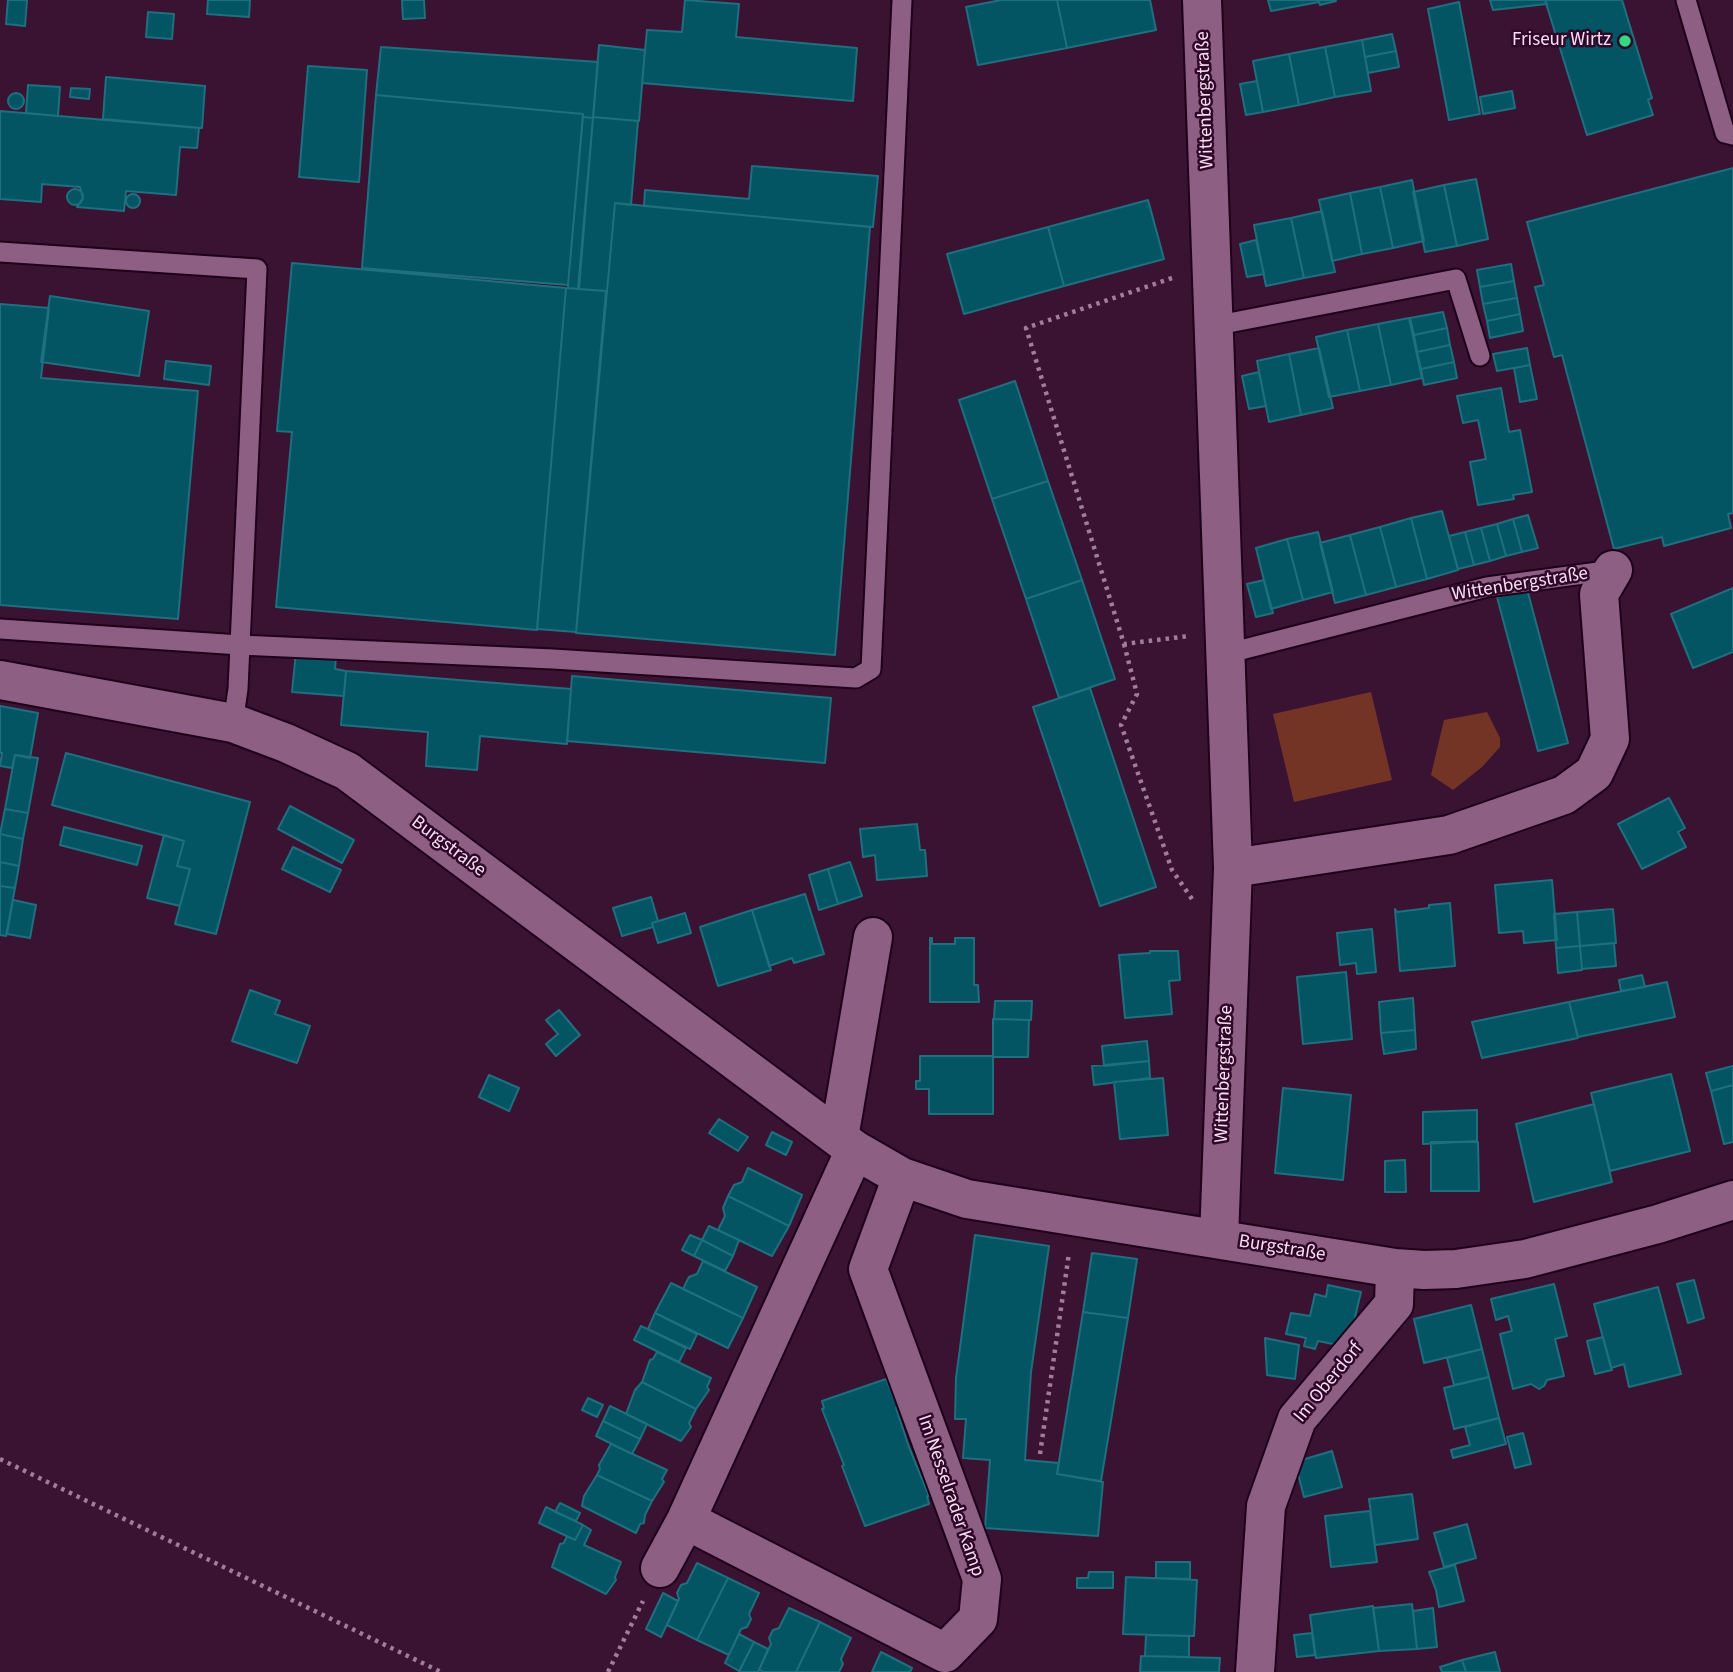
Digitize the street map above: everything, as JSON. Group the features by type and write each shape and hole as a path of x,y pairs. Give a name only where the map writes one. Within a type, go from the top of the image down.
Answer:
{"street":[{"name":"Wittenbergstraße","path":"1202,0 1233,868 1219,1238"},
{"name":"Wittenbergstraße","path":"1233,868 1449,835 1564,795 1594,773 1610,739 1599,594 1613,570"},
{"name":"Burgstraße","path":"0,680 233,723 286,743 346,771 847,1144 902,1177 967,1199 1395,1268 1456,1269 1525,1259 1658,1224 1733,1200"},
{"path":"660,1568 686,1520 847,1144 873,937"},
{"name":"Im Nesselrader Kamp","path":"686,1520 945,1653 978,1619 982,1579 867,1269 902,1177"},
{"name":"Im Oberdorf","path":"1255,1672 1266,1506 1297,1419 1394,1304 1395,1268"}],"lane":[{"path":"0,629 240,645 554,659 856,678 871,669 902,0"},
{"path":"1686,0 1725,133 1733,135"},
{"path":"0,252 257,268 238,689 233,723"},
{"path":"1213,326 1456,279 1480,356"},
{"name":"Wittenbergstraße","path":"1225,643 1487,587 1613,570"}],"path":[{"path":"1193,900 1172,870 1121,725 1137,694 1026,328 1211,265"},
{"path":"1124,644 1225,643"},
{"path":"1040,1454 1074,1217"},
{"path":"0,1459 441,1672"},
{"path":"608,1672 660,1568"}],"shaded area":[{"path":"1371,692 1392,780 1294,802 1273,714"},
{"path":"1487,712 1500,738 1500,747 1482,767 1453,790 1431,775 1444,720"}],"building":[{"path":"8,0 27,0 25,26 6,24"},
{"path":"208,0 250,0 249,17 207,14"},
{"path":"402,0 424,0 425,18 403,19"},
{"path":"685,0 739,4 736,37 857,48 853,101 642,83 647,30 682,32"},
{"path":"1001,0 1057,0 1067,48 978,65 966,7"},
{"path":"1057,0 1150,0 1156,30 1067,48"},
{"path":"1268,0 1335,0 1336,1 1271,11"},
{"path":"1490,0 1545,0 1547,4 1493,10"},
{"path":"1545,0 1622,0 1652,98 1648,100 1653,115 1587,135"},
{"path":"1459,2 1480,114 1449,120 1428,9"},
{"path":"148,12 174,14 172,39 146,37"},
{"path":"1392,34 1396,51 1365,57 1362,40"},
{"path":"1362,40 1371,91 1335,97 1325,47"},
{"path":"599,45 645,50 639,121 593,117"},
{"path":"381,47 598,62 593,118 583,117 583,114 376,95"},
{"path":"1325,47 1335,97 1299,105 1289,54"},
{"path":"1396,51 1399,67 1368,73 1365,57"},
{"path":"1289,54 1299,105 1263,112 1253,61"},
{"path":"308,66 367,70 359,182 299,177"},
{"path":"106,77 205,86 202,128 103,119"},
{"path":"1257,81 1263,112 1246,115 1240,84"},
{"path":"28,85 60,87 58,116 26,113"},
{"path":"71,88 90,89 89,99 70,97"},
{"path":"1512,91 1515,108 1483,114 1480,97"},
{"path":"13,93 19,93 24,101 22,107 13,109 8,104 8,98"},
{"path":"376,95 583,114 568,285 362,268"},
{"path":"0,111 199,128 197,148 180,147 176,195 126,191 124,211 77,207 83,198 80,187 42,184 41,202 0,199"},
{"path":"583,117 593,118 579,289 568,288 568,285"},
{"path":"593,117 638,121 631,205 615,203 607,291 578,289"},
{"path":"752,166 878,176 873,227 644,206 645,190 749,199"},
{"path":"1733,168 1733,513 1728,514 1731,528 1664,546 1662,537 1614,549 1562,355 1554,357 1535,287 1544,285 1527,222"},
{"path":"1476,179 1488,239 1457,246 1444,185"},
{"path":"1412,180 1424,241 1393,248 1380,187"},
{"path":"1444,185 1457,246 1425,252 1413,192"},
{"path":"1380,187 1393,248 1362,254 1350,193"},
{"path":"72,189 78,189 83,197 81,203 72,205 67,200 67,194"},
{"path":"1350,193 1362,254 1332,261 1319,200"},
{"path":"130,194 136,194 140,201 136,208 130,208 126,204 126,198"},
{"path":"1148,200 1164,259 1064,286 1048,227"},
{"path":"615,203 870,227 835,655 576,633"},
{"path":"1322,211 1335,272 1304,278 1291,218"},
{"path":"1291,218 1304,278 1266,286 1254,225"},
{"path":"1048,227 1064,286 964,314 947,254"},
{"path":"1256,240 1264,274 1247,277 1240,244"},
{"path":"292,263 566,288 537,630 276,607 292,432 277,431"},
{"path":"1511,264 1514,281 1480,287 1477,270"},
{"path":"1514,281 1517,298 1483,304 1480,287"},
{"path":"566,288 606,291 576,632 537,629"},
{"path":"50,296 149,311 139,376 41,362"},
{"path":"1517,298 1520,314 1487,321 1483,304"},
{"path":"0,304 49,308 41,378 198,391 178,619 0,605"},
{"path":"1443,312 1447,328 1414,335 1410,318"},
{"path":"1520,314 1523,331 1490,338 1487,321"},
{"path":"1409,318 1422,378 1391,385 1378,324"},
{"path":"1378,324 1391,385 1360,391 1347,330"},
{"path":"1447,328 1450,345 1417,352 1414,335"},
{"path":"1347,330 1360,391 1329,397 1316,337"},
{"path":"1450,345 1454,362 1421,369 1417,352"},
{"path":"1319,348 1333,408 1301,415 1289,354"},
{"path":"1527,348 1530,365 1497,371 1493,354"},
{"path":"1289,354 1301,415 1269,422 1257,361"},
{"path":"166,361 211,366 209,385 164,379"},
{"path":"1454,362 1457,378 1424,385 1421,369"},
{"path":"1530,365 1537,399 1520,402 1514,368"},
{"path":"1259,372 1266,406 1249,409 1242,376"},
{"path":"1015,381 1048,481 992,499 959,400"},
{"path":"1501,388 1509,432 1520,430 1532,492 1513,495 1514,499 1478,505 1470,462 1486,459 1478,420 1463,423 1457,396"},
{"path":"1048,481 1082,580 1026,599 992,499"},
{"path":"1442,511 1458,570 1427,579 1411,518"},
{"path":"1528,515 1538,548 1522,552 1513,519"},
{"path":"1411,518 1427,579 1396,587 1380,527"},
{"path":"1513,519 1522,552 1506,556 1497,524"},
{"path":"1497,524 1506,556 1490,561 1481,528"},
{"path":"1380,527 1396,587 1366,595 1350,535"},
{"path":"1481,528 1490,561 1474,565 1465,532"},
{"path":"1318,532 1333,592 1303,600 1287,539"},
{"path":"1465,532 1474,565 1458,569 1449,536"},
{"path":"1350,535 1366,595 1335,603 1320,543"},
{"path":"1287,539 1303,600 1271,609 1256,548"},
{"path":"1082,580 1115,679 1059,698 1026,599"},
{"path":"1264,580 1273,613 1256,617 1247,584"},
{"path":"1733,588 1733,652 1693,668 1671,614"},
{"path":"1527,589 1568,743 1538,751 1497,597"},
{"path":"296,652 336,656 335,669 346,671 344,696 292,692"},
{"path":"346,671 571,689 567,744 480,736 477,770 426,766 428,732 341,725"},
{"path":"572,676 831,698 825,763 567,741"},
{"path":"1090,688 1156,887 1100,906 1033,707"},
{"path":"0,706 38,713 30,758 15,755 12,768 0,766"},
{"path":"66,753 250,802 216,934 175,924 190,869 177,866 184,841 52,805"},
{"path":"15,755 38,758 28,813 5,809"},
{"path":"1669,798 1685,828 1678,832 1686,847 1642,869 1618,824"},
{"path":"290,806 354,840 342,863 278,829"},
{"path":"5,809 28,813 23,839 0,834"},
{"path":"917,824 920,850 925,850 927,876 877,880 875,855 863,857 860,829"},
{"path":"64,827 142,846 137,865 60,845"},
{"path":"0,834 23,839 19,866 0,862"},
{"path":"164,835 184,841 177,866 190,869 180,906 147,898"},
{"path":"293,847 341,870 330,892 282,869"},
{"path":"0,862 19,866 15,888 0,886"},
{"path":"850,862 862,896 838,904 828,869"},
{"path":"828,869 838,904 819,910 809,875"},
{"path":"1552,880 1557,940 1524,943 1523,931 1499,933 1495,885"},
{"path":"0,886 15,888 6,936 0,935"},
{"path":"805,894 824,954 794,963 792,958 769,966 752,910"},
{"path":"651,897 658,921 652,923 653,927 622,936 613,908"},
{"path":"13,900 36,905 30,938 7,934"},
{"path":"1450,903 1455,966 1400,971 1395,909 1397,912"},
{"path":"1613,909 1616,943 1580,946 1577,912"},
{"path":"752,910 771,970 718,986 700,927"},
{"path":"1577,912 1580,946 1556,948 1554,914"},
{"path":"685,913 691,933 658,943 652,923"},
{"path":"1372,929 1376,972 1357,974 1356,963 1340,965 1337,933"},
{"path":"930,938 932,944 955,944 955,938 974,938 974,985 978,985 979,1002 930,1002"},
{"path":"1614,943 1616,966 1582,969 1580,946"},
{"path":"1580,946 1582,970 1558,973 1556,948"},
{"path":"1178,951 1180,980 1169,981 1172,1014 1125,1018 1119,955"},
{"path":"1346,972 1352,1039 1303,1044 1297,977"},
{"path":"1642,975 1645,987 1621,991 1619,980"},
{"path":"1667,982 1675,1017 1578,1037 1569,1002"},
{"path":"250,990 280,1001 275,1014 310,1026 297,1063 232,1041"},
{"path":"1413,998 1415,1030 1381,1033 1379,1002"},
{"path":"995,1001 1032,1001 1031,1020 994,1019"},
{"path":"1569,1002 1578,1038 1482,1058 1472,1022"},
{"path":"559,1010 580,1035 556,1056 546,1044 558,1034 546,1020"},
{"path":"993,1019 1029,1020 1028,1057 993,1057"},
{"path":"1415,1030 1416,1049 1384,1054 1381,1033"},
{"path":"1147,1041 1149,1061 1104,1066 1102,1046"},
{"path":"920,1056 993,1056 993,1114 929,1114 929,1089 916,1089 916,1081 920,1081"},
{"path":"1149,1061 1150,1078 1094,1085 1092,1066"},
{"path":"1733,1066 1733,1085 1711,1091 1706,1073"},
{"path":"1671,1074 1690,1151 1610,1171 1591,1093"},
{"path":"489,1075 519,1088 509,1111 479,1097"},
{"path":"1163,1078 1168,1135 1120,1139 1114,1082"},
{"path":"1733,1085 1733,1142 1724,1144 1711,1091"},
{"path":"1283,1088 1351,1095 1343,1180 1275,1173"},
{"path":"1594,1104 1612,1182 1534,1202 1516,1124"},
{"path":"1477,1110 1477,1141 1423,1144 1423,1112"},
{"path":"719,1119 748,1137 738,1151 709,1133"},
{"path":"772,1132 792,1142 786,1155 766,1145"},
{"path":"1431,1142 1478,1142 1479,1191 1431,1191"},
{"path":"1405,1160 1406,1192 1385,1192 1385,1161"},
{"path":"748,1168 802,1195 789,1226 728,1196 734,1185 742,1182"},
{"path":"728,1196 789,1226 772,1256 718,1230 725,1216 723,1208"},
{"path":"709,1226 739,1240 733,1256 702,1240"},
{"path":"690,1235 702,1240 694,1256 682,1250"},
{"path":"975,1235 1049,1246 1031,1372 1025,1460 1059,1463 1057,1474 1103,1482 1098,1536 985,1528 990,1460 963,1458 966,1419 955,1419 956,1378"},
{"path":"702,1240 733,1256 725,1271 694,1256"},
{"path":"1092,1253 1137,1259 1128,1318 1083,1312"},
{"path":"703,1261 757,1287 743,1318 683,1289 689,1277 697,1274"},
{"path":"1694,1280 1704,1318 1688,1323 1677,1284"},
{"path":"671,1283 743,1318 728,1348 655,1313"},
{"path":"1554,1284 1567,1336 1555,1339 1564,1376 1547,1380 1539,1389 1531,1384 1513,1389 1500,1334 1512,1331 1508,1316 1496,1320 1491,1299"},
{"path":"1328,1285 1361,1292 1348,1347 1318,1341 1315,1349 1304,1346 1306,1338 1286,1334 1291,1313 1310,1316 1315,1294 1326,1297"},
{"path":"1658,1287 1681,1374 1629,1387 1624,1364 1611,1368 1594,1304"},
{"path":"1471,1305 1482,1349 1424,1363 1414,1319"},
{"path":"1083,1312 1128,1318 1101,1481 1057,1474"},
{"path":"655,1313 697,1334 690,1349 648,1329"},
{"path":"641,1326 686,1348 679,1362 634,1340"},
{"path":"1603,1337 1612,1370 1595,1374 1587,1341"},
{"path":"1265,1338 1299,1345 1295,1379 1267,1375"},
{"path":"1482,1349 1489,1377 1454,1385 1447,1358"},
{"path":"657,1352 711,1378 707,1387 709,1390 696,1409 642,1382 650,1360"},
{"path":"1489,1377 1499,1418 1454,1429 1444,1388"},
{"path":"886,1379 929,1496 929,1504 865,1526 822,1409 822,1401"},
{"path":"642,1382 696,1409 689,1423 691,1427 681,1441 626,1414 635,1390"},
{"path":"588,1398 603,1405 597,1417 582,1410"},
{"path":"610,1406 647,1424 640,1439 603,1421"},
{"path":"1499,1418 1506,1444 1453,1458 1451,1450 1470,1445 1465,1427"},
{"path":"603,1421 640,1439 632,1454 596,1436"},
{"path":"1523,1433 1531,1464 1515,1468 1507,1437"},
{"path":"611,1444 667,1470 662,1479 664,1482 652,1501 597,1475 599,1465"},
{"path":"1332,1451 1342,1487 1304,1497 1295,1462"},
{"path":"597,1475 652,1501 644,1523 640,1524 636,1533 582,1506 584,1496"},
{"path":"1412,1494 1418,1539 1375,1545 1369,1499"},
{"path":"560,1503 580,1513 576,1521 555,1512"},
{"path":"546,1507 583,1525 575,1540 539,1523"},
{"path":"1370,1511 1377,1562 1331,1567 1325,1516"},
{"path":"1467,1524 1476,1558 1444,1567 1434,1533"},
{"path":"583,1525 591,1530 584,1545 621,1562 616,1580 606,1594 552,1567 560,1544 564,1543 567,1536 575,1540"},
{"path":"1156,1562 1190,1562 1190,1579 1156,1578"},
{"path":"697,1563 728,1578 697,1640 667,1625 679,1599 677,1593 681,1585 687,1583"},
{"path":"1455,1565 1464,1601 1439,1607 1429,1572"},
{"path":"1089,1572 1113,1572 1113,1588 1077,1588 1077,1578 1088,1578"},
{"path":"1126,1577 1197,1580 1194,1636 1123,1634"},
{"path":"728,1578 759,1593 749,1614 751,1619 747,1627 741,1629 729,1655 697,1640"},
{"path":"663,1593 678,1601 661,1637 646,1629"},
{"path":"1412,1604 1417,1649 1379,1651 1373,1608"},
{"path":"1373,1606 1379,1651 1316,1658 1310,1615"},
{"path":"789,1608 820,1622 796,1672 759,1670 771,1644 769,1638 773,1630 779,1628"},
{"path":"1433,1608 1437,1647 1417,1649 1413,1611"},
{"path":"820,1622 851,1638 841,1659 843,1664 839,1672 796,1672"},
{"path":"1312,1633 1315,1655 1297,1657 1294,1635"},
{"path":"739,1634 754,1642 739,1671 725,1663"},
{"path":"1146,1635 1189,1636 1189,1657 1145,1656"},
{"path":"754,1642 768,1649 758,1672 739,1672"},
{"path":"881,1652 912,1668 910,1672 872,1672"},
{"path":"1495,1652 1500,1672 1466,1672 1462,1660"},
{"path":"1141,1656 1220,1658 1219,1672 1140,1672"},
{"path":"1462,1660 1466,1672 1442,1672 1440,1667"}],"place":[{"name":"Friseur Wirtz","path":"1625,41"}]}
